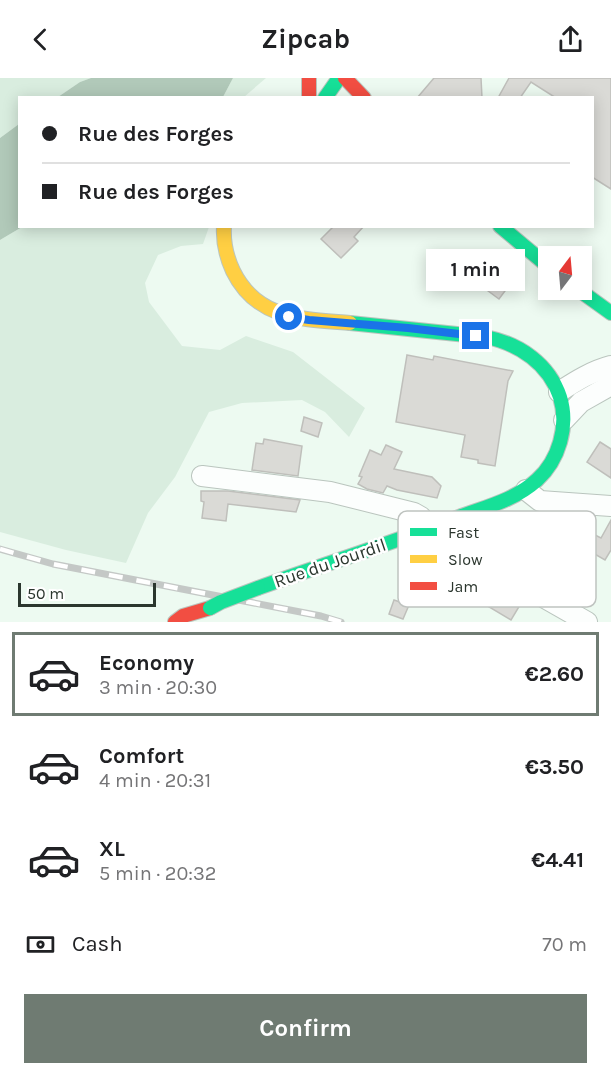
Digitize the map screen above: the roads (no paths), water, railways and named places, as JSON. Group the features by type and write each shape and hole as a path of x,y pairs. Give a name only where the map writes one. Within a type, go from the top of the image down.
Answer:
{"street":[{"path":"309,78 309,96"},
{"path":"326,96 339,78"},
{"path":"345,78 362,96"},
{"path":"224,228 225,250 237,278 258,302 289,317 408,328 500,341 519,348 538,362 559,392 576,381 611,366"},
{"path":"502,228 538,258"},
{"path":"592,299 611,313"},
{"path":"564,420 581,402 611,385"},
{"name":"Rue du Jourdil","path":"477,511 526,490 544,474 561,438 564,420 559,392"},
{"path":"202,476 330,492 406,511"},
{"path":"526,490 540,501 611,506"},
{"name":"Rue du Jourdil","path":"204,617 221,602 398,539"},
{"path":"561,607 587,622"},
{"path":"175,622 183,616 204,617"}],"railway":[{"path":"0,549 53,564 321,616 341,622"}]}
